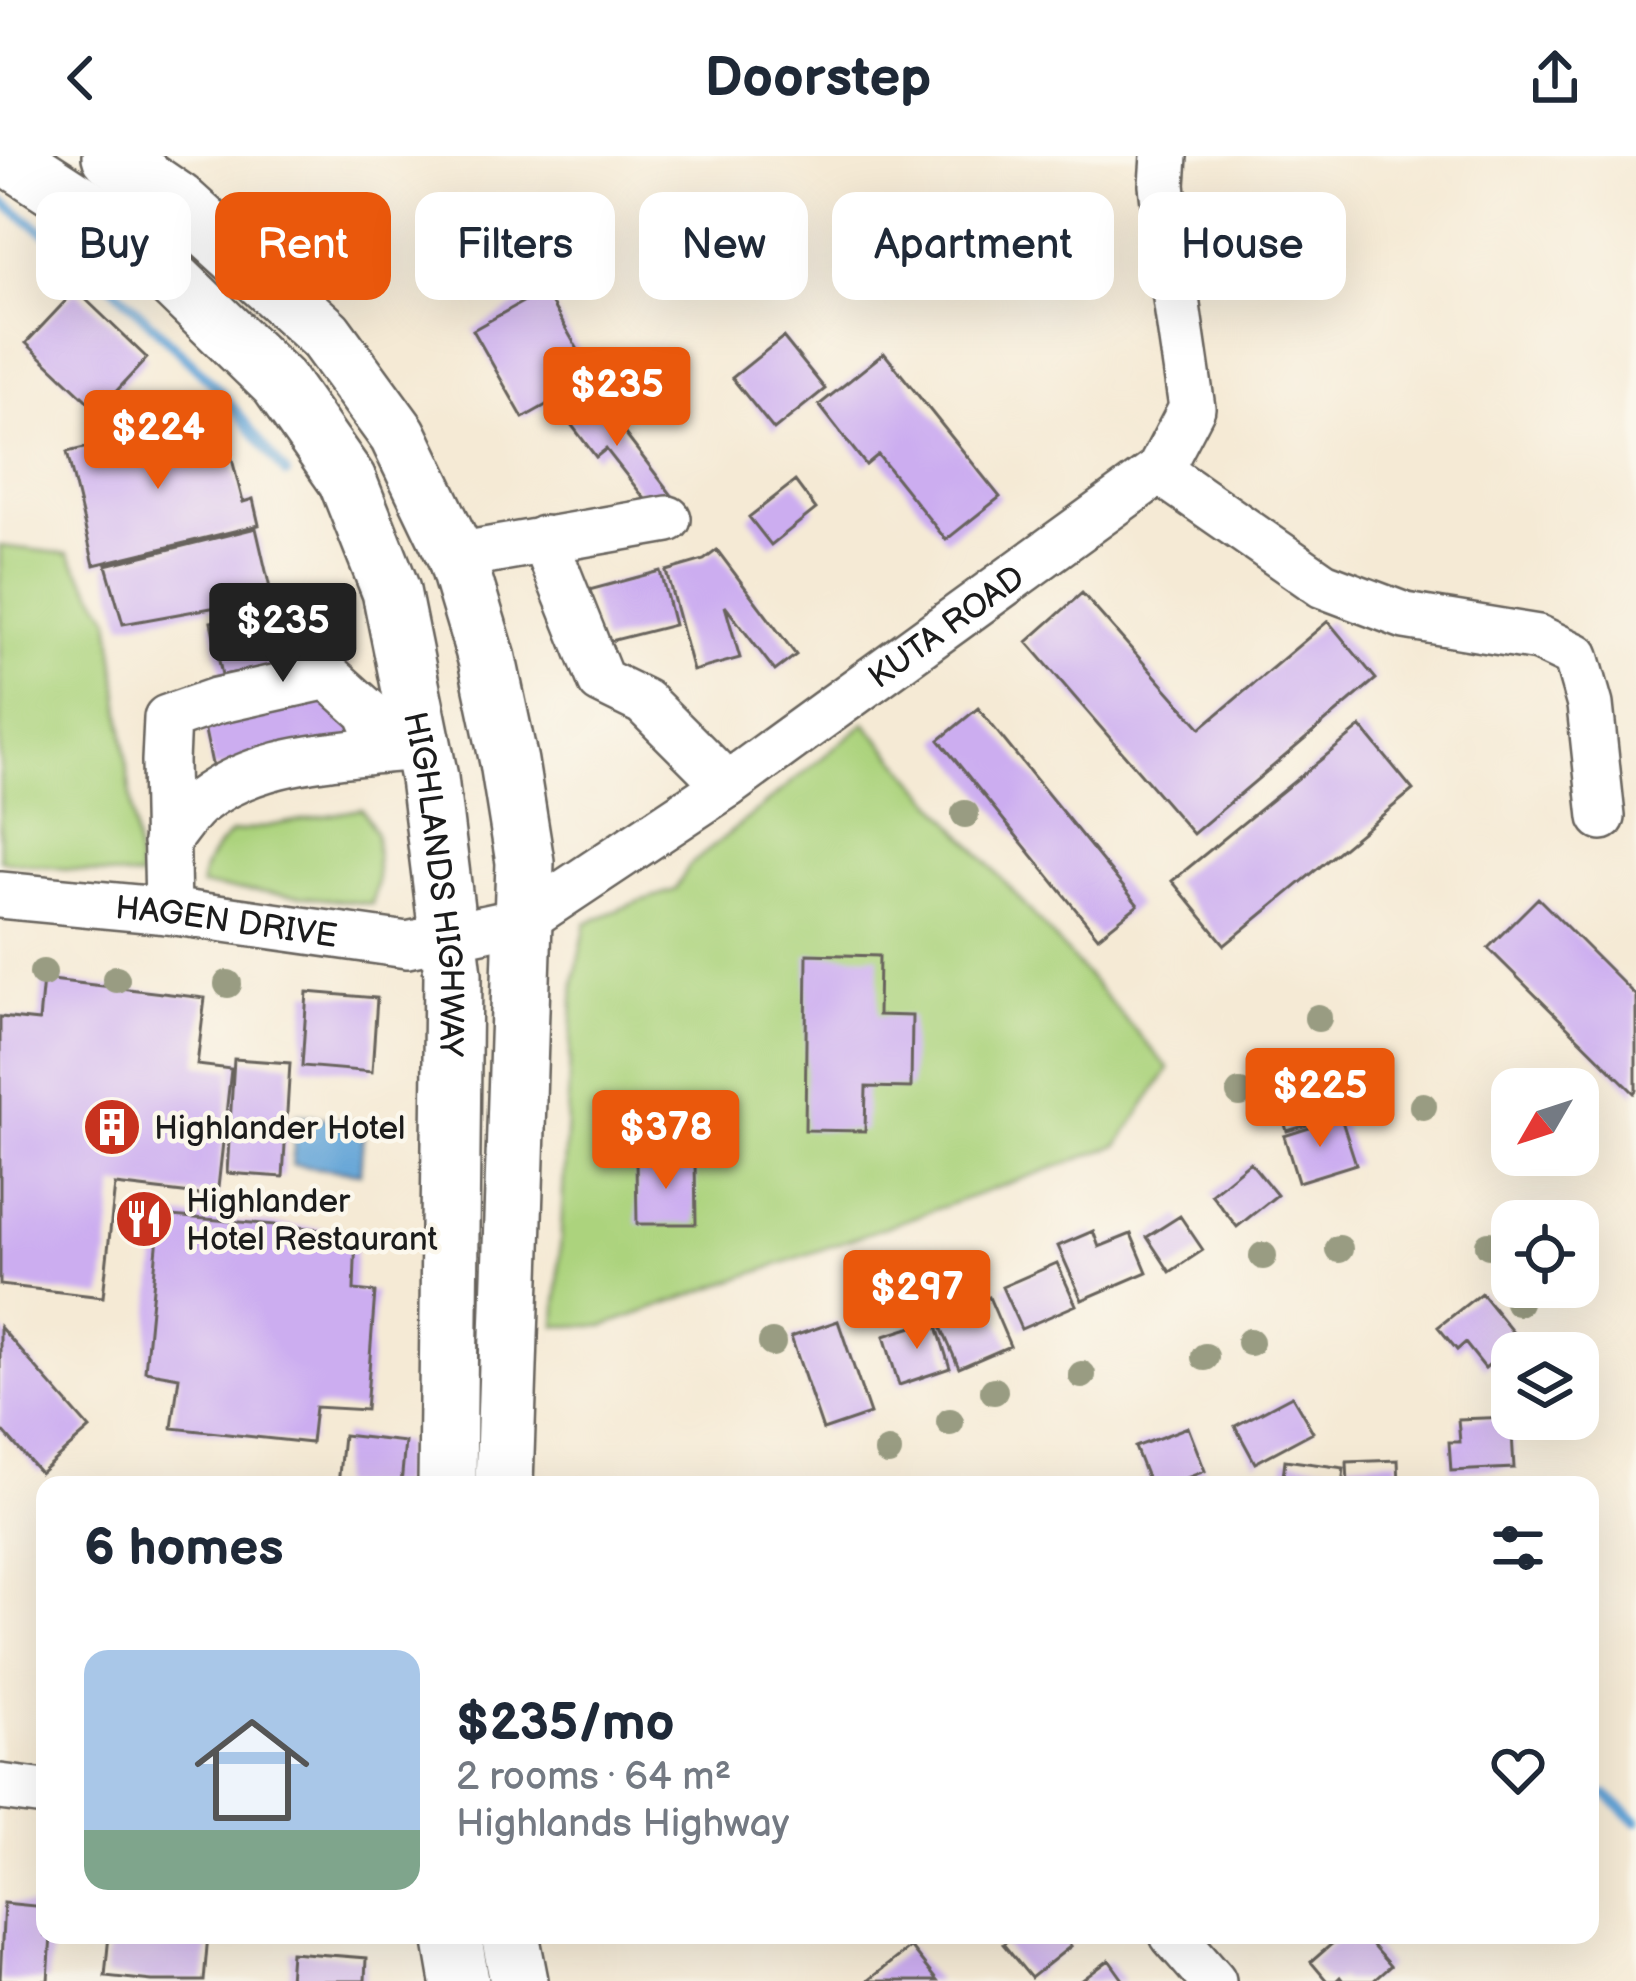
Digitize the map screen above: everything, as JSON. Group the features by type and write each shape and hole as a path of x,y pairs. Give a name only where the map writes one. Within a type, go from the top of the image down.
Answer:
{"main road":[{"name":"HIGHLANDS HIGHWAY","path":"8,156 121,230 279,383 347,480 391,591 403,748 429,778 453,974 447,1476"},
{"path":"111,156 177,201 325,335 398,434 455,556 487,659 525,862 505,1476"},
{"path":"454,1944 460,1981"},
{"path":"512,1944 519,1981"}],"street":[{"name":"KUTA ROAD","path":"449,936 524,920 727,785 1160,471 1192,408 1162,184 1164,156"},
{"path":"1160,471 1323,585 1405,616 1538,638 1576,656 1590,705 1603,817"},
{"path":"455,556 668,519"},
{"path":"544,539 601,681 644,702 727,785"},
{"path":"168,911 167,718 217,701 328,676 403,748"},
{"path":"166,842 195,806 255,770 403,748"},
{"name":"HAGEN DRIVE","path":"0,895 168,911 407,945 449,936"},
{"path":"0,1787 36,1792"},
{"path":"1181,1944 1213,1981"}],"green space":[{"path":"0,546 68,554 110,617 140,879 0,860"},
{"path":"865,723 1169,1069 1118,1145 604,1326 556,1326 574,983 586,923 675,890 689,866"},
{"path":"362,809 376,834 377,881 372,904 201,886 210,857 231,833"}],"water":[{"path":"297,1115 364,1123 360,1173 292,1165"}],"building":[{"path":"67,300 86,300 147,358 98,411 26,343"},
{"path":"526,300 550,300 594,378 523,418 473,330"},
{"path":"783,337 825,389 774,430 732,378"},
{"path":"884,353 1000,497 946,540 878,455 866,465 819,405"},
{"path":"593,392 674,498 655,512 606,449 596,457 564,415"},
{"path":"223,424 243,502 253,499 259,525 94,565 67,452 164,429 166,437"},
{"path":"795,481 816,509 771,545 749,517"},
{"path":"256,528 272,597 123,624 106,565"},
{"path":"717,550 796,655 775,671 725,606 740,658 693,671 666,571 704,560"},
{"path":"660,571 674,625 603,643 589,590"},
{"path":"1082,593 1201,728 1328,621 1376,679 1193,834 1027,642"},
{"path":"323,599 334,652 343,650 362,737 213,769 204,726 248,716 239,672 222,675 211,622"},
{"path":"978,708 1138,905 1098,937 939,740"},
{"path":"1361,727 1413,790 1225,945 1172,881"},
{"path":"1538,898 1636,996 1634,1093 1488,948"},
{"path":"807,954 879,956 878,1015 912,1016 911,1088 866,1087 865,1131 805,1130"},
{"name":"Highlander Hotel","path":"43,979 205,998 197,1065 231,1069 217,1197 115,1185 103,1297 0,1285 0,1017 39,1021"},
{"path":"307,992 377,998 372,1072 302,1066"},
{"path":"234,1059 290,1063 283,1177 227,1173"},
{"path":"1314,1084 1325,1120 1287,1131 1276,1096"},
{"path":"1341,1118 1356,1164 1298,1182 1284,1136"},
{"path":"636,1161 695,1161 696,1224 637,1224"},
{"path":"1250,1162 1277,1195 1237,1227 1211,1194"},
{"name":"Highlander Hotel","path":"160,1215 356,1232 354,1290 375,1292 366,1410 315,1407 311,1443 172,1428 179,1377 145,1371"},
{"path":"1180,1216 1203,1250 1170,1272 1147,1237"},
{"path":"1093,1231 1099,1247 1131,1234 1147,1272 1082,1300 1058,1246"},
{"path":"1057,1263 1076,1305 1021,1329 1002,1287"},
{"path":"1481,1293 1513,1332 1491,1332 1491,1363 1485,1368 1465,1343 1457,1350 1438,1327"},
{"path":"989,1297 1010,1346 959,1368 938,1320"},
{"path":"935,1320 950,1368 899,1385 884,1336"},
{"path":"838,1321 870,1414 823,1430 791,1337"},
{"path":"0,1327 90,1429 40,1473 0,1428"},
{"path":"1292,1396 1313,1432 1255,1463 1235,1426"},
{"path":"1491,1418 1491,1440 1512,1440 1514,1468 1451,1471 1449,1442 1460,1442 1458,1419"},
{"path":"1188,1427 1205,1471 1192,1476 1146,1476 1135,1447"},
{"path":"343,1435 405,1442 402,1476 339,1476"},
{"path":"1285,1460 1344,1468 1343,1476 1283,1476"},
{"path":"1398,1460 1399,1476 1348,1476 1347,1462"},
{"path":"4,1903 36,1906 36,1944 50,1944 48,1981 0,1980"},
{"path":"108,1944 207,1944 204,1981 105,1976"},
{"path":"1003,1944 1071,1946 1031,1978"},
{"path":"1332,1944 1371,1944 1390,1966 1373,1981 1343,1981 1340,1977 1327,1981 1311,1962"},
{"path":"910,1947 937,1981 867,1981"},
{"path":"291,1952 366,1958 365,1981 289,1981"},
{"path":"1109,1960 1124,1981 1081,1981"}],"waterway":[{"path":"0,200 94,268 220,391 286,474"},
{"path":"1607,1795 1636,1821"}],"place":[{"name":"Highlander Hotel","path":"112,1127"},
{"name":"Highlander Hotel Restaurant","path":"144,1219"}]}
